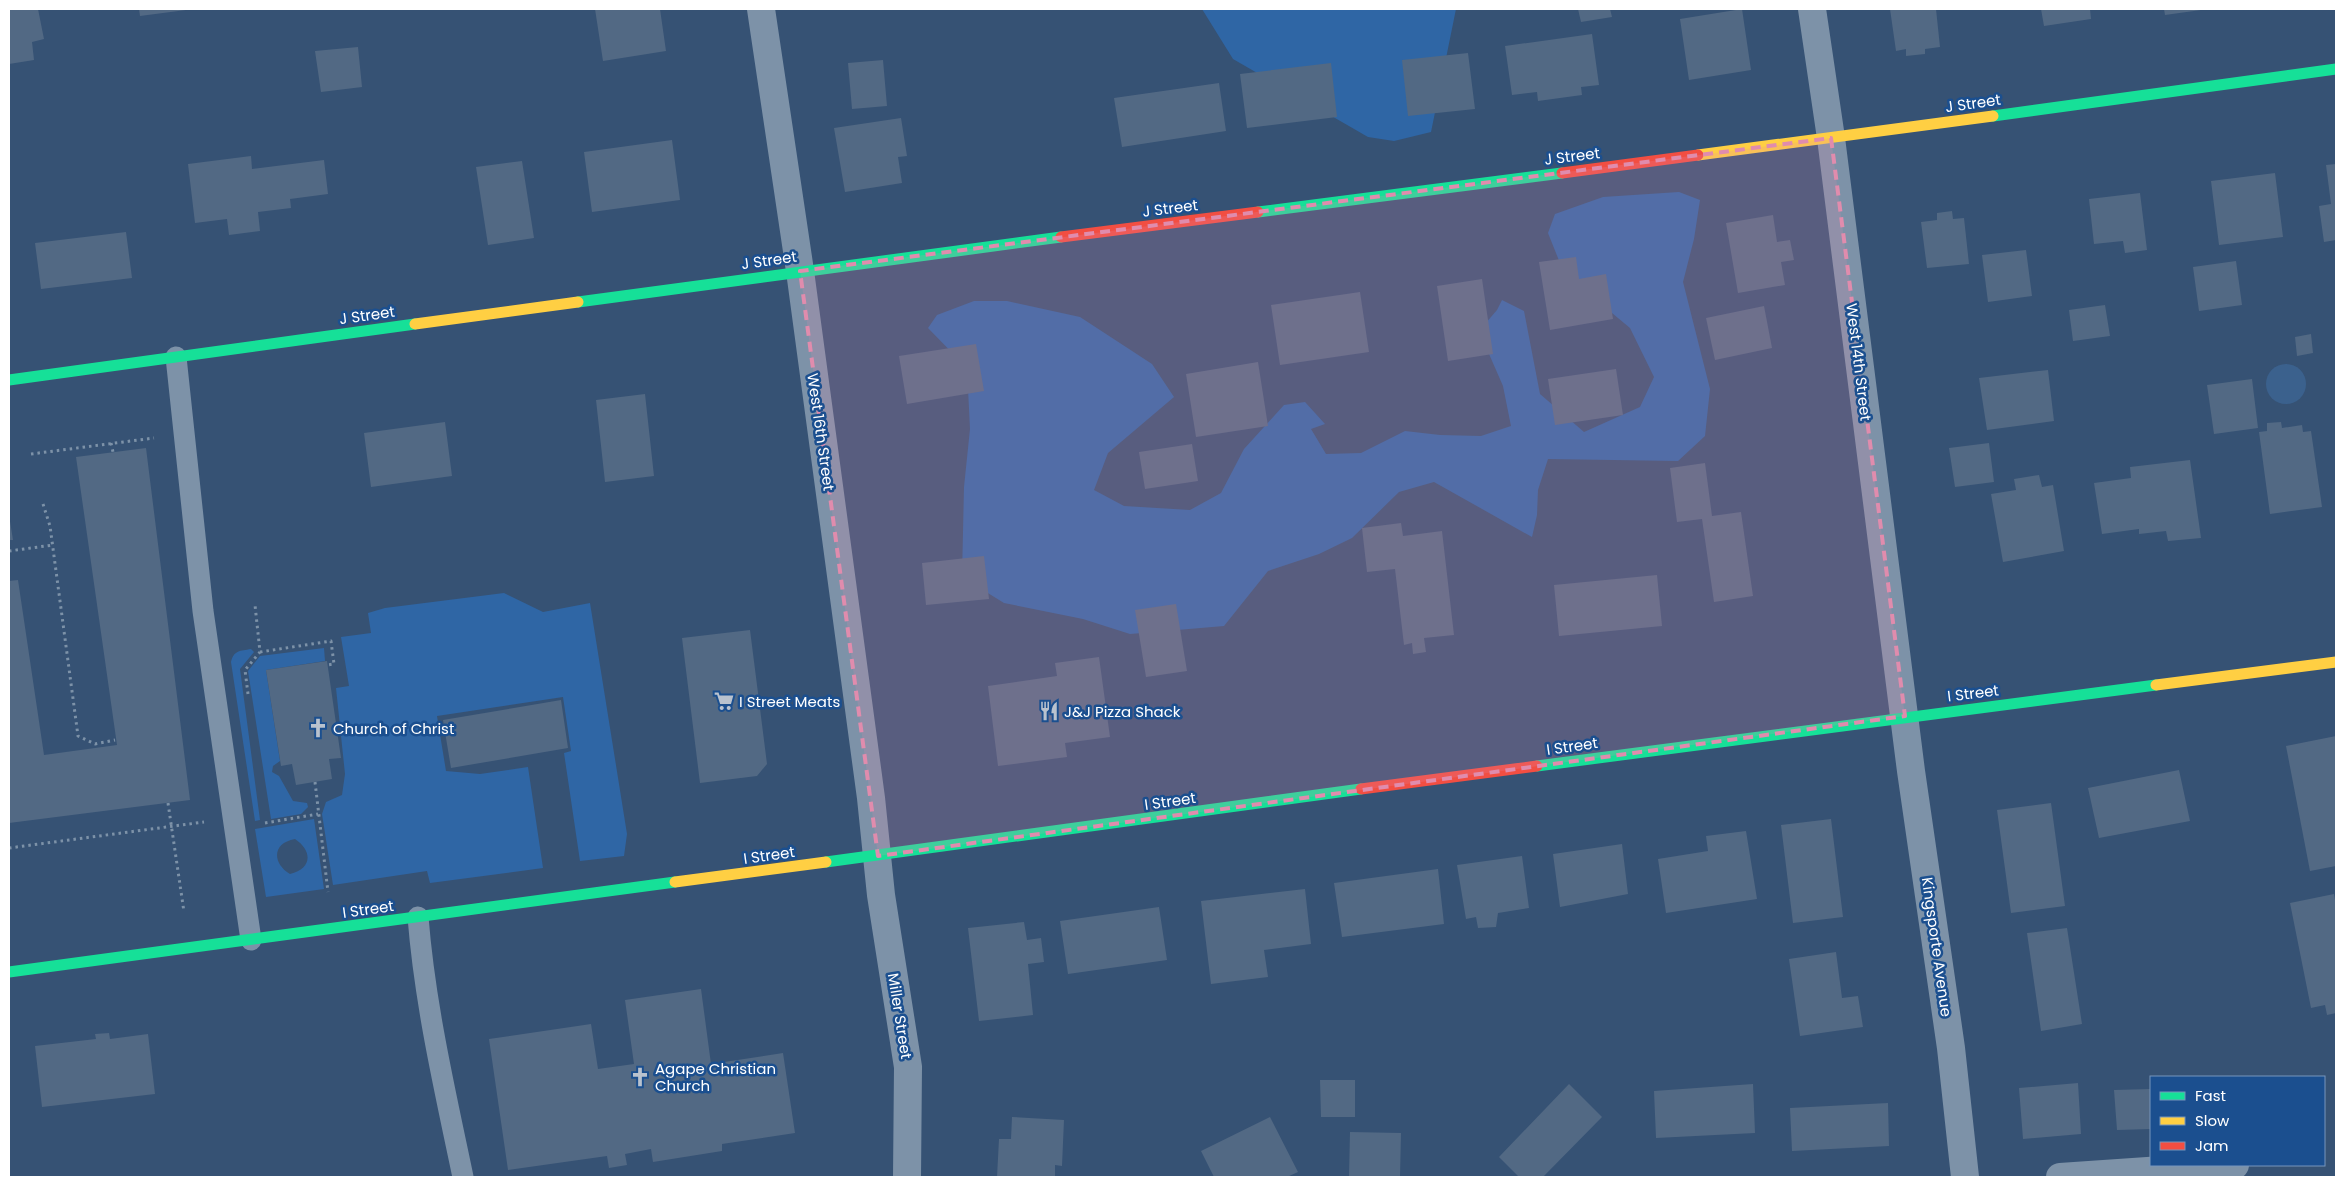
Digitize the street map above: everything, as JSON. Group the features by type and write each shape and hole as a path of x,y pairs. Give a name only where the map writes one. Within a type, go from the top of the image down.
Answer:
{"street":[{"name":"West 16th Street","path":"761,9 800,270 878,856"},
{"name":"West 14th Street","path":"1812,9 1831,138 1905,716"},
{"name":"J Street","path":"9,380 800,270 1831,138 2336,69"},
{"name":"I Street","path":"9,972 1905,716 2336,662"},
{"name":"Kingsporte Avenue","path":"1905,716 1951,1048 1965,1177"},
{"name":"Miller Street","path":"878,856 881,894 908,1067 907,1177"},
{"path":"2060,1177 2220,1166"}],"lane":[{"path":"176,357 203,611 251,940"},
{"path":"418,917 421,954 435,1039 463,1177"}],"path":[{"path":"31,454 154,438 158,441"},
{"path":"111,443 113,452"},
{"path":"43,504 50,526 53,545 78,736 95,744 115,740"},
{"path":"9,551 53,545"},
{"path":"255,605 260,652"},
{"path":"249,698 245,670 260,652 331,641 334,664 327,665"},
{"path":"314,782 328,892"},
{"path":"168,803 184,912"},
{"path":"264,814 265,823"},
{"path":"234,827 318,814"},
{"path":"9,848 203,823 210,816"}],"highlighted area":[{"path":"1831,138 1905,716 878,856 800,271"}],"shaded area":[{"path":"1202,9 1456,9 1431,132 1394,141 1368,137 1233,59"},
{"path":"1679,192 1700,200 1694,239 1683,282 1710,389 1705,436 1678,461 1548,459 1538,490 1537,515 1532,537 1434,482 1399,492 1352,538 1319,554 1268,571 1224,626 1130,634 1083,619 1004,603 962,577 964,487 970,429 967,368 928,328 937,315 974,301 1007,301 1080,317 1152,364 1174,397 1108,453 1094,490 1124,506 1190,510 1221,493 1244,449 1284,405 1305,402 1325,424 1311,429 1326,454 1361,453 1405,431 1440,435 1481,436 1511,426 1503,386 1479,331 1497,310 1502,300 1524,311 1540,394 1584,432 1640,407 1654,377 1630,328 1564,273 1548,233 1555,214 1603,197"},
{"path":"2286,364 2300,370 2306,384 2300,398 2286,404 2272,398 2266,384 2272,370"},
{"path":"504,593 543,612 590,603 627,834 624,856 580,861 564,753 571,751 563,697 437,716 446,771 480,774 528,767 543,868 430,883 427,871 333,885 322,814 326,802 342,795 345,774 336,688 349,686 341,637 371,633 368,613 385,608"},
{"path":"324,648 325,661 266,670 280,761 273,766 272,772 279,776 293,801 307,803 308,807 301,814 271,819 248,671 260,656"},
{"path":"251,649 254,652 240,669 260,820 255,821 231,662 236,653"},
{"path":"314,819 324,889 266,897 255,829","holes":["295,839 305,849 308,859 303,868 290,874 280,864 277,854 282,845 287,841"]}],"building":[{"path":"9,9 38,9 44,39 32,42 34,60 9,64"},
{"path":"139,9 186,9 186,10 140,16"},
{"path":"595,9 660,9 666,51 603,61"},
{"path":"1578,9 1610,9 1612,17 1581,22"},
{"path":"1742,9 1751,70 1689,80 1680,19"},
{"path":"1890,9 1936,9 1940,47 1925,49 1925,54 1906,56 1906,49 1896,51"},
{"path":"2041,9 2090,9 2091,19 2044,26"},
{"path":"2164,9 2201,9 2201,10 2165,15"},
{"path":"1592,34 1599,85 1581,87 1582,95 1538,101 1537,92 1512,95 1505,46"},
{"path":"358,47 362,87 321,92 315,51"},
{"path":"1468,53 1475,109 1408,116 1402,60"},
{"path":"883,60 887,106 852,109 848,63"},
{"path":"1331,63 1337,117 1247,128 1240,74"},
{"path":"1219,83 1226,131 1122,147 1114,98"},
{"path":"901,118 907,156 898,157 902,183 845,192 834,128"},
{"path":"672,140 680,200 592,212 584,152"},
{"path":"251,156 252,169 324,160 328,194 290,199 291,208 258,212 260,231 229,235 227,219 195,223 188,164"},
{"path":"522,161 534,238 488,245 476,167"},
{"path":"2336,164 2336,240 2324,242 2319,206 2331,204 2326,165"},
{"path":"2275,173 2283,237 2219,245 2211,181"},
{"path":"2140,193 2147,250 2125,253 2123,241 2094,244 2089,199"},
{"path":"1952,211 1953,219 1964,218 1969,264 1927,268 1921,222 1937,220 1937,213"},
{"path":"1773,215 1777,242 1790,240 1794,260 1781,262 1785,285 1738,293 1726,223"},
{"path":"126,232 132,278 41,289 35,243"},
{"path":"2026,250 2032,296 1988,302 1982,255"},
{"path":"1576,257 1579,279 1606,274 1613,319 1550,330 1539,262"},
{"path":"2236,261 2242,305 2199,311 2193,267"},
{"path":"1482,279 1493,354 1448,361 1437,286"},
{"path":"1360,292 1369,352 1280,365 1271,305"},
{"path":"2105,305 2110,336 2073,341 2069,310"},
{"path":"1764,306 1772,348 1715,360 1706,318"},
{"path":"2311,334 2313,353 2297,356 2295,337"},
{"path":"976,344 984,391 907,404 899,356"},
{"path":"1258,362 1268,426 1196,437 1186,374"},
{"path":"1616,369 1623,415 1555,425 1548,379"},
{"path":"2048,370 2054,421 1987,430 1979,378"},
{"path":"2252,379 2258,428 2214,434 2207,385"},
{"path":"645,394 654,476 605,482 596,400"},
{"path":"445,422 452,476 371,487 364,433"},
{"path":"2281,422 2282,428 2302,425 2303,432 2311,431 2322,507 2270,514 2259,432 2267,431 2267,423"},
{"path":"1989,443 1994,482 1955,487 1949,448"},
{"path":"1192,444 1198,481 1145,489 1139,452"},
{"path":"146,448 190,800 9,823 9,581 18,580 44,755 117,745 76,457"},
{"path":"2190,460 2201,538 2168,541 2166,531 2139,534 2139,529 2102,534 2094,483 2131,478 2130,467"},
{"path":"1705,463 1712,516 1741,512 1753,596 1714,602 1702,519 1677,522 1670,468"},
{"path":"2039,475 2042,487 2053,485 2064,551 2003,562 1991,494 2016,490 2014,479"},
{"path":"9,515 13,540 9,540"},
{"path":"1401,523 1403,536 1442,531 1454,635 1424,638 1426,652 1413,654 1412,643 1404,645 1395,569 1367,572 1362,528"},
{"path":"984,556 989,599 926,605 922,563"},
{"path":"1657,575 1662,626 1559,636 1554,585"},
{"path":"1176,604 1187,671 1146,677 1135,610"},
{"name":"I Street Meats","path":"750,630 767,764 757,776 700,783 682,638"},
{"name":"J&J Pizza Shack","path":"1099,657 1110,737 1065,743 1067,757 998,766 988,686 1057,676 1055,663"},
{"path":"327,661 341,758 329,759 332,779 296,785 292,764 281,766 266,670"},
{"path":"561,700 568,748 451,768 443,720"},
{"path":"2336,736 2336,866 2310,871 2286,746"},
{"path":"2179,770 2190,821 2099,838 2088,788"},
{"path":"2051,803 2065,906 2011,913 1997,810"},
{"path":"1831,819 1843,917 1793,923 1781,825"},
{"path":"1746,831 1757,899 1666,913 1658,859 1708,851 1706,836"},
{"path":"1622,844 1628,894 1560,907 1553,854"},
{"path":"1522,856 1529,908 1498,913 1496,927 1478,928 1476,917 1466,919 1457,865"},
{"path":"1438,869 1444,924 1342,937 1334,883"},
{"path":"1305,889 1311,944 1264,950 1268,977 1211,984 1201,901"},
{"path":"2334,894 2336,906 2336,1013 2327,1015 2325,1005 2311,1008 2290,903"},
{"path":"1159,907 1167,960 1068,974 1060,921"},
{"path":"1024,922 1027,940 1041,938 1044,962 1028,964 1033,1015 979,1021 968,928"},
{"path":"2067,928 2082,1024 2041,1031 2027,933"},
{"path":"1836,952 1842,998 1858,996 1863,1027 1800,1036 1789,959"},
{"name":"Agape Christian Church","path":"701,989 711,1064 783,1053 795,1133 722,1144 722,1151 653,1162 651,1149 625,1154 627,1165 609,1168 607,1156 508,1170 489,1039 591,1024 598,1069 634,1064 625,1000"},
{"path":"109,1033 110,1039 148,1034 155,1094 42,1107 35,1046 96,1039 95,1034"},
{"path":"1320,1080 1355,1080 1355,1117 1321,1117"},
{"path":"2078,1083 2081,1134 2023,1139 2019,1088"},
{"path":"1569,1084 1602,1117 1543,1177 1519,1177 1499,1157"},
{"path":"1753,1084 1755,1133 1656,1138 1654,1091"},
{"path":"2150,1089 2150,1129 2117,1130 2114,1090"},
{"path":"1888,1103 1889,1146 1792,1151 1790,1108"},
{"path":"1012,1117 1064,1120 1062,1166 1055,1165 1055,1177 997,1177 999,1139 1011,1139"},
{"path":"1270,1117 1298,1172 1287,1177 1214,1177 1201,1151"},
{"path":"1350,1132 1401,1133 1400,1177 1349,1177"}],"traffic: fast":[{"path":"1993,116 2336,69"},
{"path":"1258,212 1562,173"},
{"path":"578,302 1061,237"},
{"path":"9,380 415,324"},
{"path":"1537,766 2156,685"},
{"path":"826,862 1361,789"},
{"path":"9,972 675,882"}],"traffic: slow":[{"path":"1698,155 1993,116"},
{"path":"415,324 578,302"},
{"path":"2156,685 2336,662"},
{"path":"675,882 826,862"}],"traffic: jam":[{"path":"1562,173 1698,155"},
{"path":"1061,237 1258,212"},
{"path":"1361,789 1537,766"}],"place":[{"name":"I Street Meats","path":"724,701"},
{"name":"J&J Pizza Shack","path":"1049,711"},
{"name":"Church of Christ","path":"318,728"},
{"name":"Agape Christian Church","path":"640,1077"}]}
